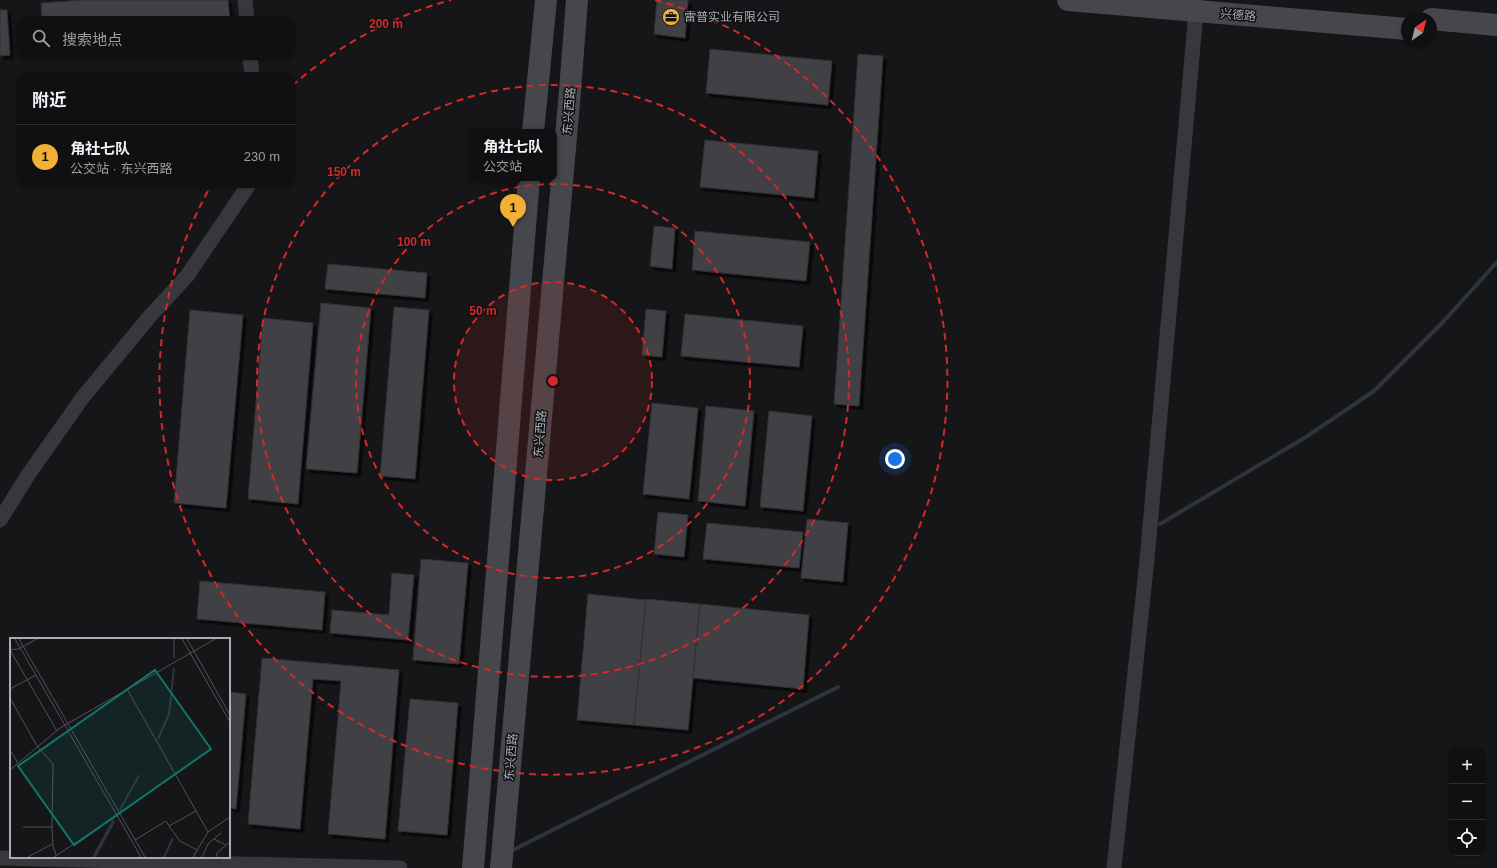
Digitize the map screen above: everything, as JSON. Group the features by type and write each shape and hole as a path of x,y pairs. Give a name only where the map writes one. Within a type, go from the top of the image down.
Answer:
{"main road":[{"path":"533,129 546,0"},
{"name":"东兴西路","path":"502,861 569,111 577,0"},
{"name":"兴德路","path":"1068,0 1202,4 1401,17"},
{"name":"兴德路","path":"1202,4 1401,28"},
{"path":"1437,20 1497,25"},
{"path":"1437,32 1497,37"},
{"path":"473,868 529,181"}],"street":[{"path":"245,0 247,16"},
{"path":"1114,868 1147,560 1202,4"},
{"path":"250,60 252,72"},
{"path":"0,520 28,475 83,397 131,338 187,276 247,188"},
{"path":"0,858 400,868"}],"building":[{"path":"83,0 228,0 230,16 42,16 41,3"},
{"name":"雷普实业有限公司","path":"657,0 688,0 685,38 654,34"},
{"path":"0,10 7,10 10,55 0,56"},
{"path":"710,49 832,61 828,105 706,93"},
{"path":"858,54 883,56 859,406 834,404"},
{"path":"705,140 818,151 814,198 700,187"},
{"path":"654,226 675,228 672,269 650,266"},
{"path":"695,231 810,242 806,281 692,270"},
{"path":"328,264 427,273 425,298 325,289"},
{"path":"321,303 371,308 357,473 306,469"},
{"path":"394,307 429,310 415,479 380,476"},
{"path":"646,309 666,311 662,357 642,355"},
{"path":"190,310 243,315 226,508 174,503"},
{"path":"685,314 803,326 799,367 681,356"},
{"path":"263,318 313,323 298,504 248,499"},
{"path":"652,403 698,408 689,499 643,494"},
{"path":"706,406 754,411 745,506 698,501"},
{"path":"769,411 812,416 803,511 760,507"},
{"path":"658,512 688,515 684,557 654,554"},
{"path":"807,519 848,523 843,582 801,578"},
{"path":"707,523 803,532 799,568 703,559"},
{"path":"421,559 468,563 459,664 413,660"},
{"path":"392,573 414,575 408,640 330,633 332,610 389,615"},
{"path":"200,581 325,592 322,630 197,619"},
{"path":"588,594 646,600 634,725 577,720"},
{"path":"646,599 700,604 688,730 634,725"},
{"path":"700,604 809,615 803,689 693,678"},
{"path":"262,658 399,670 385,839 328,834 341,681 313,679 300,829 248,824"},
{"path":"230,692 246,694 236,809 230,808"},
{"path":"410,699 458,703 447,835 398,831"}],"waterway":[{"path":"1160,524 1306,437 1374,391 1444,321 1497,262"},
{"path":"513,850 838,687"}],"place":[{"name":"雷普实业有限公司","path":"671,17"},
{"name":"角社七队","path":"513,227"}]}
